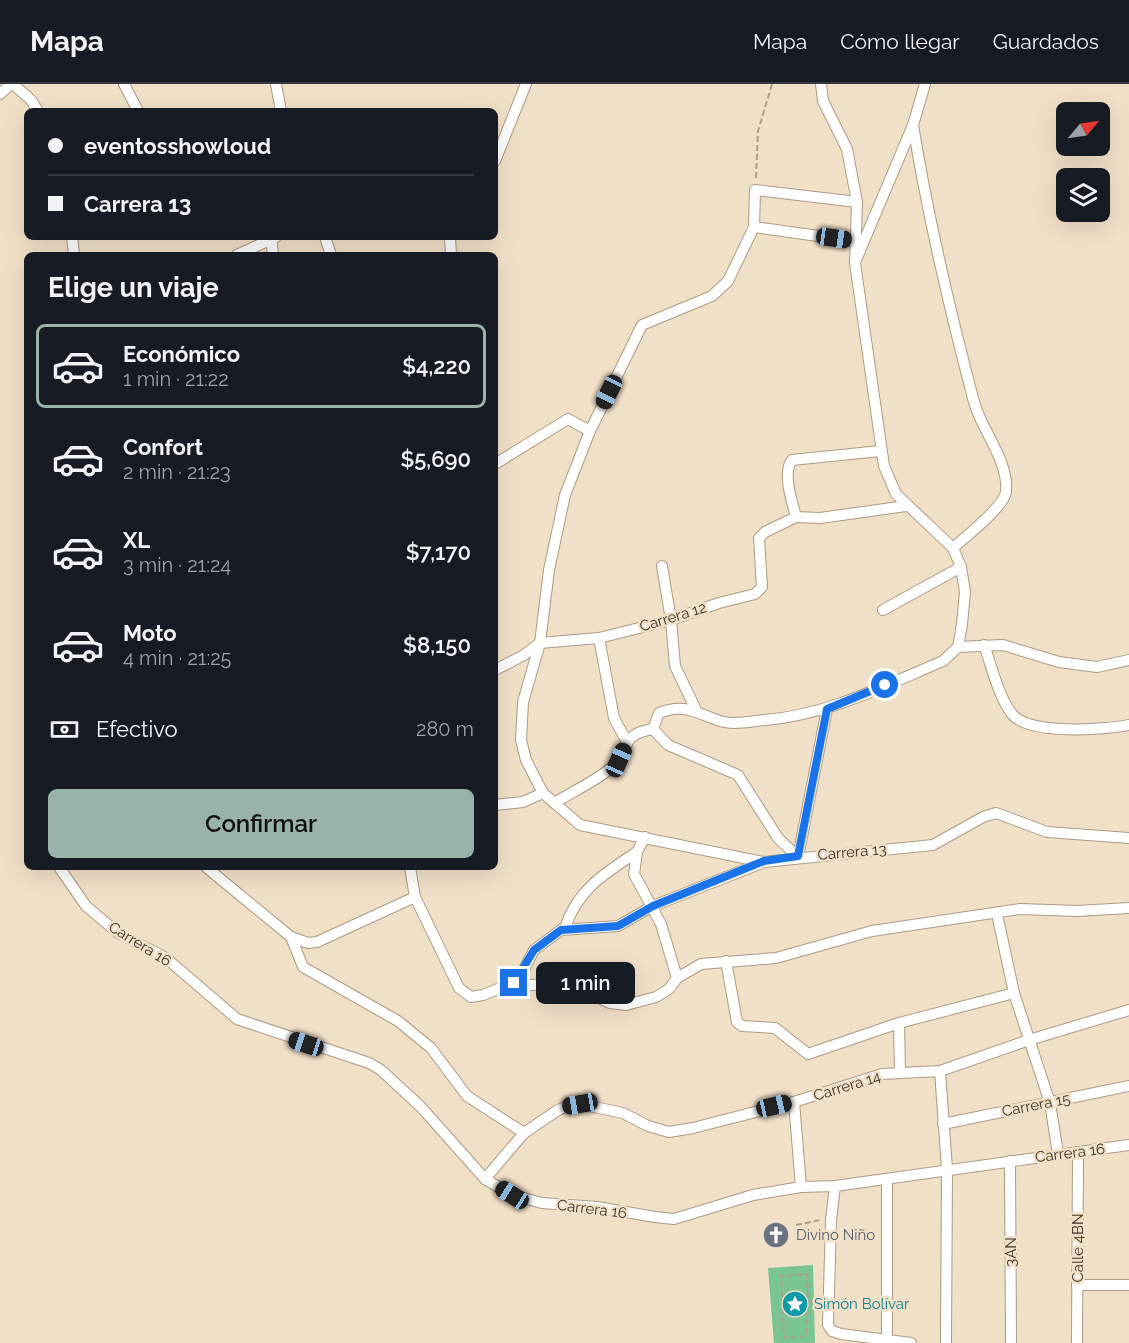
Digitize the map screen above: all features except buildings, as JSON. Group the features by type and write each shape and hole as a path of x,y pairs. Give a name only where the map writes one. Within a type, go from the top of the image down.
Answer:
{"street":[{"path":"0,94 12,84 31,100 36,108"},
{"path":"124,84 136,108"},
{"path":"276,84 280,108"},
{"path":"498,154 526,84"},
{"path":"653,729 659,713 678,707 728,722 769,720 827,709 943,662 958,647 965,592 961,567 953,548 930,524 906,506 890,482 880,451 855,263 857,202 847,149 823,101 821,84"},
{"path":"855,263 913,125 925,84"},
{"path":"913,125 927,211 975,406 1001,466 1006,491 998,507 953,548"},
{"path":"764,861 580,825 543,793 526,760 521,740 523,702 540,643 549,570 565,495 590,431 642,325 712,296 728,281 754,227 755,190 857,202"},
{"path":"754,227 854,241"},
{"path":"243,252 269,240"},
{"path":"498,462 567,419 590,431"},
{"path":"880,451 792,460 789,469 790,490 796,516 820,518 906,506"},
{"name":"Carrera 12","path":"498,668 524,655 540,643 599,638 671,620 719,603 755,594 762,587 759,538 765,532 796,516"},
{"path":"662,566 671,620 675,666 697,711"},
{"path":"883,610 961,567"},
{"path":"599,638 614,718 627,742"},
{"path":"958,647 984,645 1014,647 1059,662 1097,667 1129,660"},
{"path":"984,645 1007,707 1018,720 1079,731 1129,725"},
{"path":"798,856 827,709"},
{"path":"554,803 611,768 619,760 629,738 640,731 653,729"},
{"path":"653,729 668,745 738,775 778,838 798,856"},
{"path":"498,805 523,802 543,793"},
{"name":"Carrera 13","path":"565,928 613,927 653,906 764,861 933,844 983,817 996,813 1024,821 1047,832 1129,838"},
{"path":"645,837 637,852 634,874 653,906 677,978"},
{"path":"410,870 415,897 464,993 471,996 483,995 518,981 534,950 552,934 565,928 571,909 581,894 597,879 637,852"},
{"name":"Carrera 16","path":"61,870 86,906 118,933 166,958 237,1019 369,1063 381,1070 421,1107 485,1179 512,1195 542,1203 597,1207 674,1219 753,1195 801,1187 836,1186 1129,1145"},
{"path":"210,870 291,937 308,943 317,942 415,897"},
{"path":"518,981 529,985 569,984 610,1003 626,1005 656,997 669,989 677,978 701,964 776,958 872,931 1020,909 1077,911 1129,908"},
{"path":"997,914 1014,993 1050,1103 1058,1154"},
{"path":"291,937 303,967 398,1021 430,1048 467,1096 524,1133"},
{"path":"726,961 736,1022 742,1026 775,1028 805,1053 828,1049 899,1023 1014,993"},
{"name":"Carrera 14","path":"485,1179 524,1133 558,1110 580,1104 623,1113 648,1126 669,1132 693,1128 794,1102 871,1077 940,1071 1029,1040 1129,1010"},
{"path":"899,1023 900,1073"},
{"path":"940,1071 947,1169 946,1343"},
{"name":"Carrera 15","path":"943,1124 1129,1086"},
{"path":"794,1102 801,1187"},
{"name":"Calle 4BN","path":"1077,1343 1078,1152"},
{"name":"3AN","path":"1010,1161 1011,1343"},
{"path":"887,1179 887,1340"},
{"path":"836,1186 831,1220 828,1324 832,1330 911,1343"},
{"path":"1077,1285 1129,1285"}],"path":[{"path":"755,190 758,131 772,84"},
{"path":"796,1225 831,1220"},
{"path":"807,1274 808,1300 806,1336 784,1338 781,1276 807,1274"},
{"path":"808,1300 827,1298"}],"green space":[{"path":"813,1265 815,1343 774,1343 768,1268"}],"place":[{"name":"Divino Niño","path":"776,1235"},
{"name":"Simón Bolívar","path":"795,1304"}],"route":[{"path":"514,983 518,981 540,943 565,928 618,926 653,906 764,861 798,856 827,709 885,685"}]}
